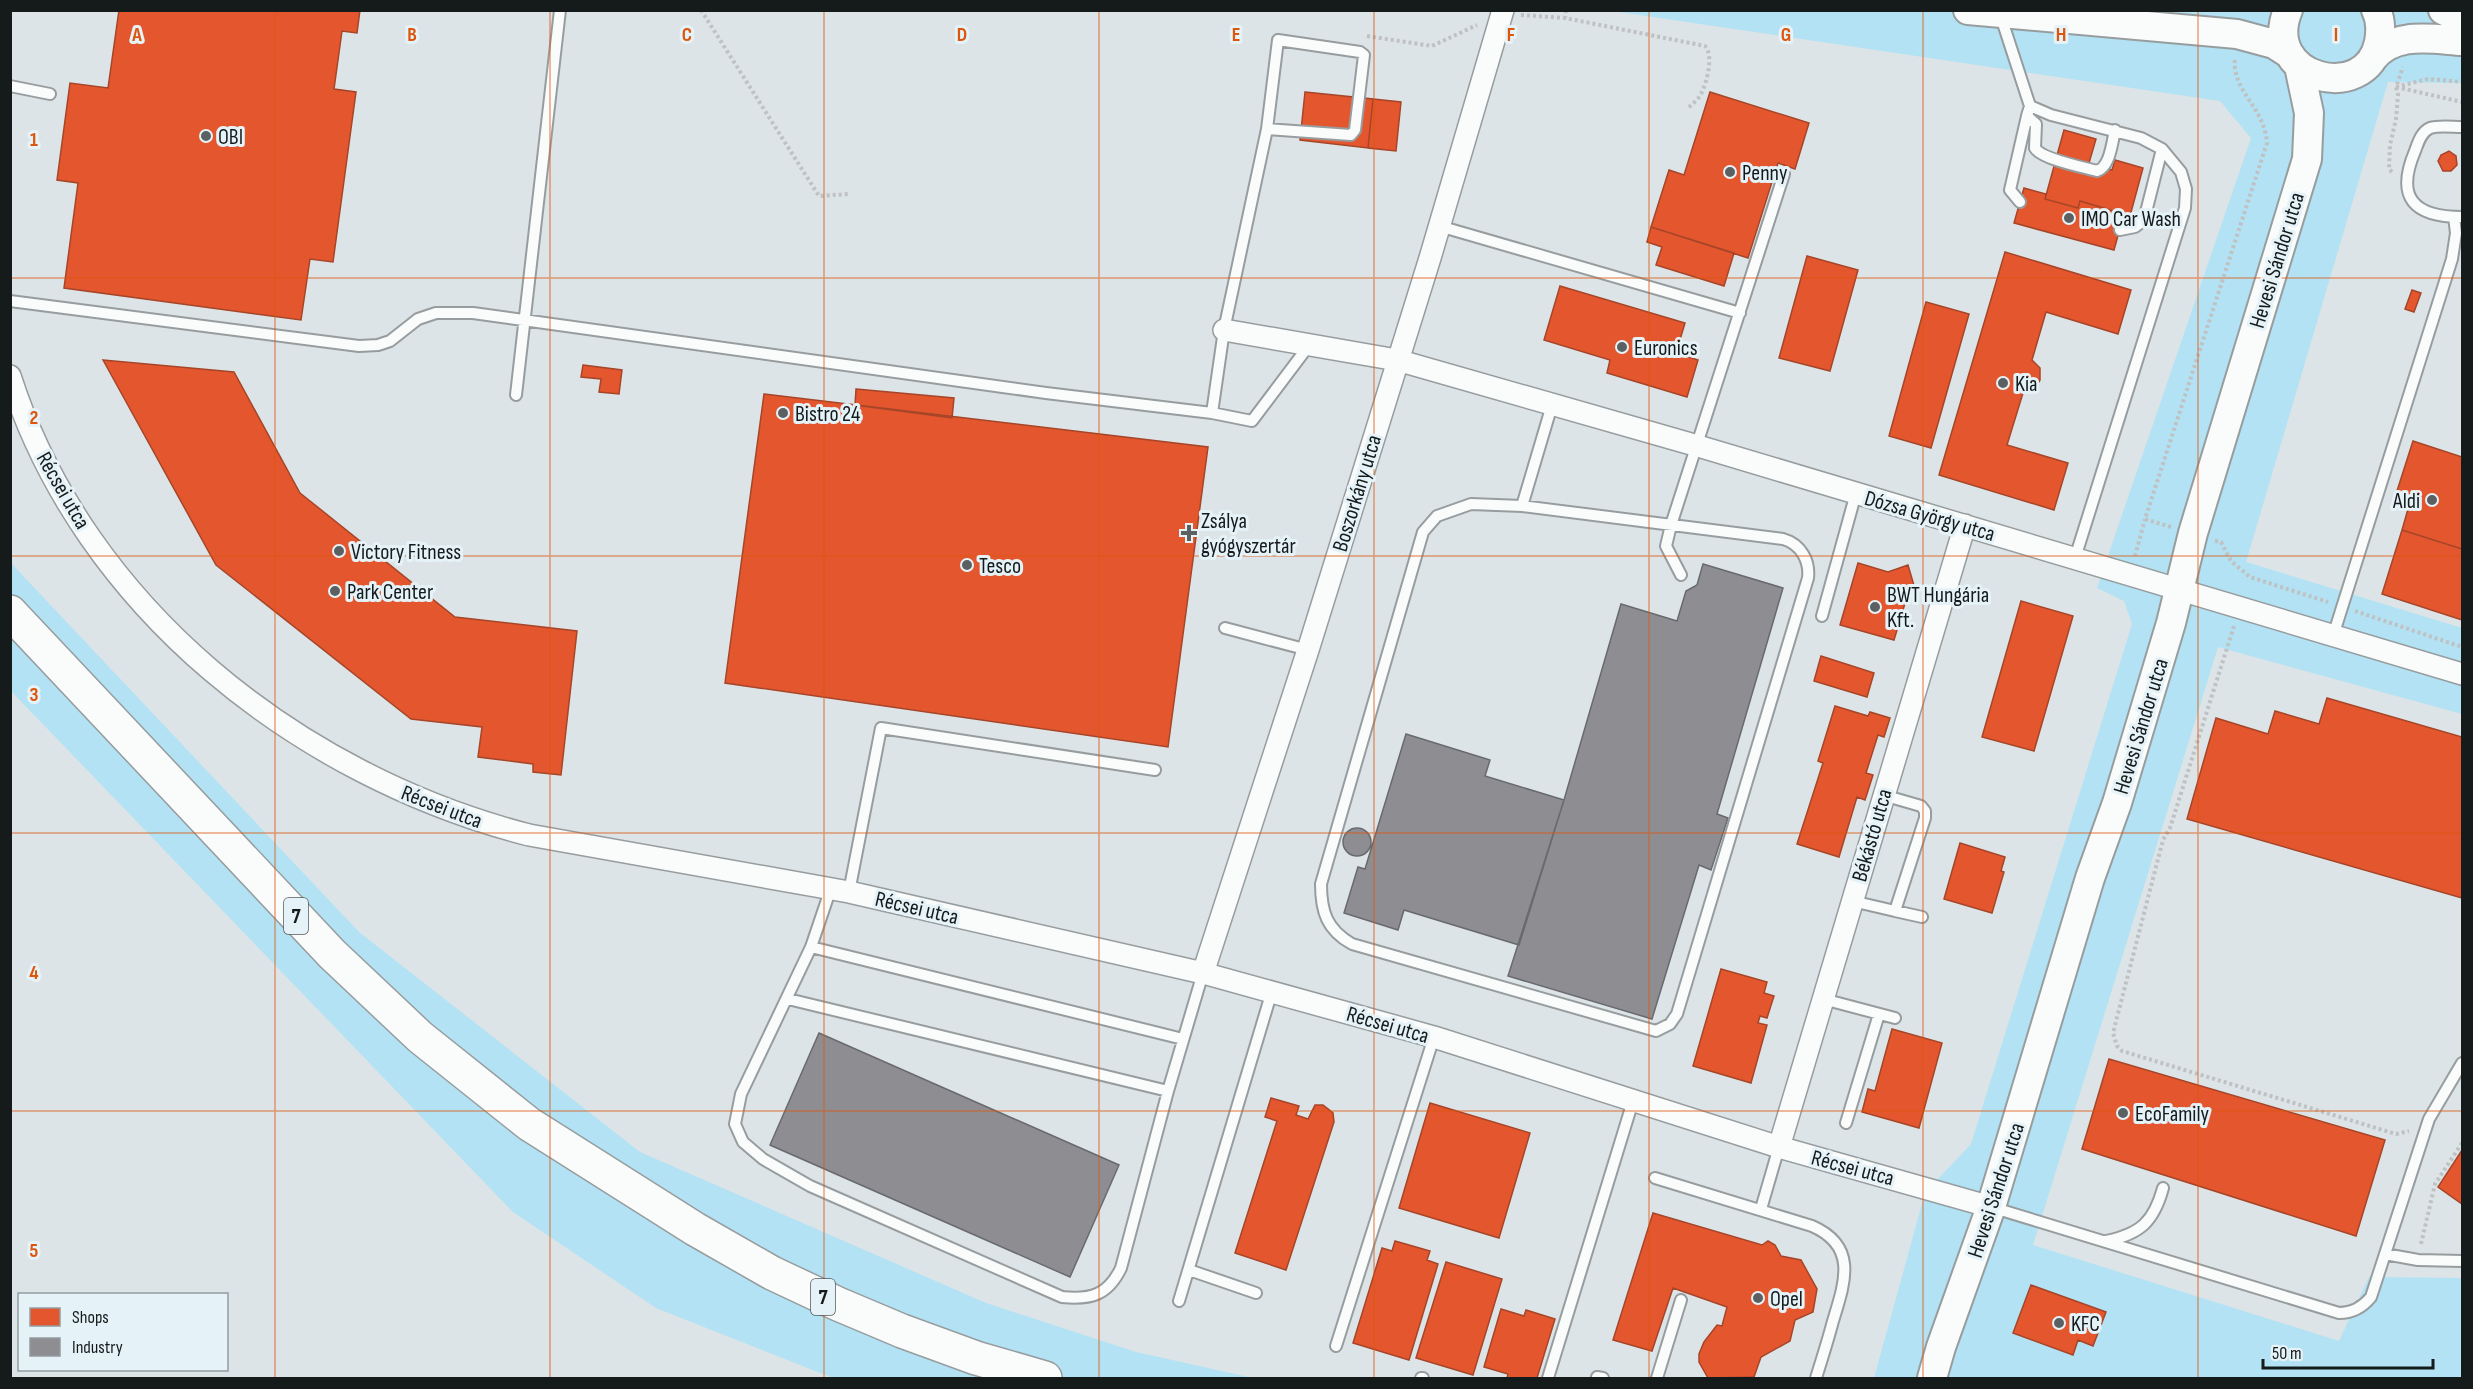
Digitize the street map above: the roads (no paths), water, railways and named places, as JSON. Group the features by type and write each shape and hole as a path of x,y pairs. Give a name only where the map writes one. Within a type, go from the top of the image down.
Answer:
{"main road":[{"path":"1968,10 2237,34 2274,44 2313,75 2329,79 2346,77"},
{"path":"2237,34 2271,24 2287,10"},
{"name":"Hevesi Sándor utca","path":"1932,1378 1991,1207 2090,878 2117,803 2171,622 2196,522 2307,159 2309,113 2294,60 2283,37 2287,10"},
{"path":"2444,10 2463,19"},
{"path":"2377,13 2384,23 2413,38"},
{"path":"2372,58 2380,37 2377,13"},
{"path":"2307,159 2316,121 2328,96 2346,77 2361,70 2379,50 2413,38 2463,41"},
{"name":"7","path":"10,612 332,954 420,1037 530,1124 675,1217 772,1273 902,1331 976,1358 1045,1378"}],"street":[{"name":"Boszorkány utca","path":"1203,974 1308,650 1430,258 1502,12"},
{"name":"Dózsa György utca","path":"1224,330 1397,360 1698,446 2463,674"},
{"name":"Récsei utca","path":"10,376 36,441 88,534 152,614 228,686 316,747 411,795 483,823 529,835 840,890 1203,974 1434,1036 1779,1147 1991,1207"},
{"name":"Békástó utca","path":"1779,1147 1965,525"}],"lane":[{"path":"516,395 560,10"},
{"path":"2000,14 2028,111 2036,124 2033,144 2037,153 2097,171 2104,168 2115,130"},
{"path":"1212,413 1224,330 1267,129 1278,40 1360,51 1364,55 1365,63 1355,130 1351,135 1267,129"},
{"path":"10,86 50,94"},
{"path":"2028,111 2141,138 2162,149 2181,172 2187,189 2185,208 2075,558"},
{"path":"2020,202 2010,190 2028,111"},
{"path":"2333,636 2457,260 2458,217 2427,210 2411,200 2407,195 2407,178 2411,161 2420,138 2427,129 2463,128"},
{"path":"2120,230 2135,227 2144,220 2162,149"},
{"path":"1681,575 1666,546 1671,525 1784,174"},
{"path":"1439,226 1740,313"},
{"path":"10,301 359,346 378,345 390,341 418,319 436,313 473,313 1212,413 1252,421 1310,344"},
{"path":"1522,506 1552,405"},
{"path":"1822,616 1856,493"},
{"path":"1471,504 1522,506 1671,525 1791,541 1805,557 1809,572 1677,1014 1670,1024 1656,1031 1352,944 1332,929 1323,910 1321,884 1423,532 1437,516 1471,504"},
{"path":"1225,628 1308,650"},
{"path":"1155,770 881,728 840,890 741,1094 735,1124 743,1142 763,1159 810,1186 1062,1298 1088,1298 1103,1291 1121,1268 1168,1091 1203,974"},
{"path":"1883,795 1921,806 1925,811 1925,818 1895,911"},
{"path":"1852,901 1922,917"},
{"path":"811,947 1183,1039"},
{"path":"1179,1301 1272,992"},
{"path":"788,999 1168,1091"},
{"path":"1823,999 1895,1018"},
{"path":"1846,1123 1879,1014"},
{"path":"1336,1346 1434,1036"},
{"path":"1991,1207 2338,1313 2348,1313 2364,1305 2371,1297 2426,1129 2437,1103 2463,1063"},
{"path":"1548,1378 1633,1101"},
{"path":"1761,1209 1779,1147"},
{"path":"1655,1178 1761,1209 1826,1232 1837,1244 1844,1259 1844,1286 1816,1378"},
{"path":"2105,1241 2121,1238 2143,1227 2158,1204 2163,1188"},
{"path":"2385,1254 2418,1260 2463,1261"},
{"path":"1189,1270 1257,1293"},
{"path":"1657,1378 1681,1300"}],"place":[{"name":"OBI","path":"206,136"},
{"name":"Penny","path":"1730,172"},
{"name":"IMO Car Wash","path":"2069,218"},
{"name":"Euronics","path":"1622,347"},
{"name":"Kia","path":"2003,383"},
{"name":"Bistro 24","path":"783,413"},
{"name":"Aldi","path":"2432,500"},
{"name":"Zsálya gyógyszertár","path":"1189,533"},
{"name":"Victory Fitness","path":"339,551"},
{"name":"Tesco","path":"967,565"},
{"name":"Park Center","path":"335,591"},
{"name":"BWT Hungária Kft.","path":"1875,607"},
{"name":"EcoFamily","path":"2123,1113"},
{"name":"Opel","path":"1758,1298"},
{"name":"KFC","path":"2059,1323"}]}
